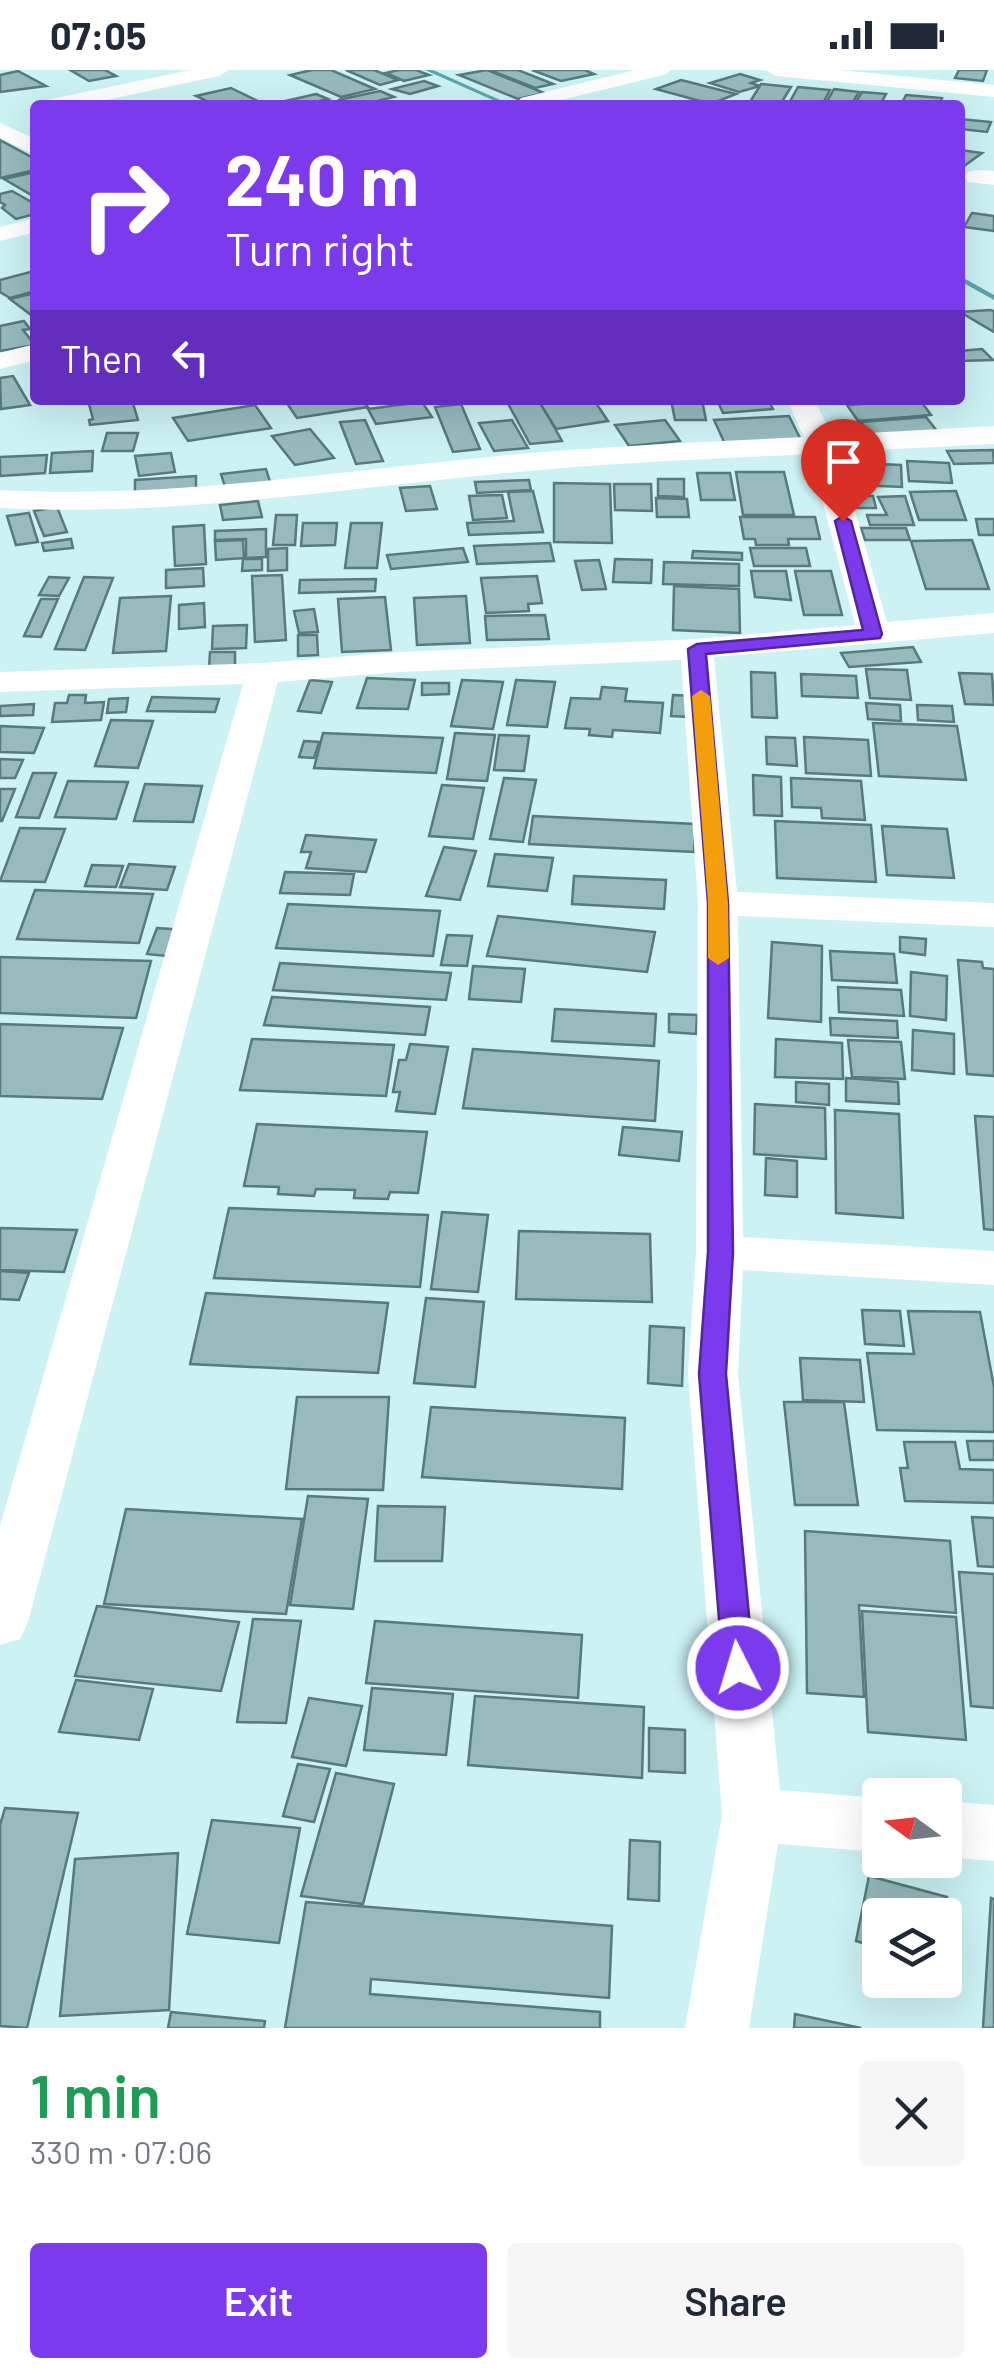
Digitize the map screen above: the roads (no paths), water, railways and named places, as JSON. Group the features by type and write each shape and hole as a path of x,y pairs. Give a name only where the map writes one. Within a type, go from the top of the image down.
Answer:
{"street":[{"path":"74,100 220,70"},
{"path":"536,100 660,70"},
{"path":"776,70 994,90"},
{"path":"72,78 101,94"},
{"path":"0,129 30,145"},
{"path":"0,234 30,226"},
{"path":"0,361 30,353"},
{"path":"803,405 822,446 874,634"},
{"path":"0,499 68,505 156,501 511,464 994,435"},
{"path":"0,682 263,673 399,662 697,649 994,622"},
{"path":"697,649 718,903 720,1252 712,1374 752,1815 717,2028"},
{"path":"0,1622 263,673"},
{"path":"718,903 994,914"},
{"path":"720,1252 994,1268"},
{"path":"752,1815 862,1823"},
{"path":"962,1831 994,1833"}],"waterway":[{"path":"428,70 497,100"},
{"path":"965,281 994,298"}]}
